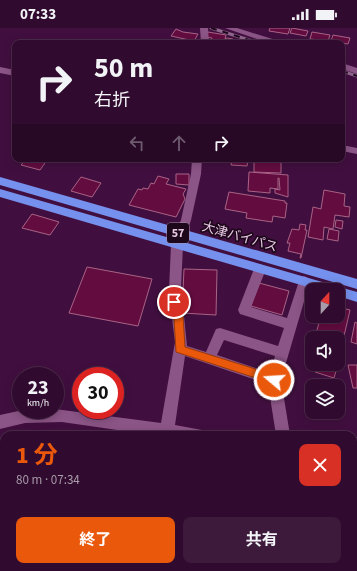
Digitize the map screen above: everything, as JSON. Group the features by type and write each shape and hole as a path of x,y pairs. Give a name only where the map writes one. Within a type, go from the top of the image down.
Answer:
{"highway":[{"name":"大津バイパス","path":"0,181 179,239 260,269 311,283"},
{"name":"大津バイパス","path":"0,193 357,284"},
{"path":"345,293 357,296"}],"street":[{"path":"204,28 205,40"},
{"path":"229,28 267,40"},
{"path":"345,67 357,71"},
{"path":"0,70 12,72"},
{"path":"345,149 357,151"},
{"path":"0,422 25,416 62,415 166,431 181,342 178,316 174,313 179,239 196,174 198,162"},
{"path":"260,269 244,310 291,325"},
{"path":"282,431 274,380 304,281"},
{"path":"209,359 220,333 282,353"},
{"path":"180,349 274,380"}],"building":[{"path":"270,28 290,28 288,34 269,31"},
{"path":"292,28 308,31 306,36 290,33"},
{"path":"176,29 183,32 198,34 195,40 171,36"},
{"path":"208,32 226,35 225,39 233,39 211,40 212,38 205,37"},
{"path":"312,32 330,35 328,40 310,39"},
{"path":"333,35 350,38 348,44 345,43 345,40 331,40"},
{"path":"24,162 46,162 40,170 21,165"},
{"path":"232,162 248,162 247,166 231,165"},
{"path":"254,162 281,162 281,173 254,172"},
{"path":"249,172 288,175 288,197 275,193 275,189 280,190 279,178 278,189 270,188 270,193 248,191"},
{"path":"176,174 189,174 189,185 176,184"},
{"path":"158,176 169,179 166,184 186,189 183,194 185,199 176,217 129,205 138,189 148,189 151,183 154,184"},
{"path":"81,177 101,183 92,197 71,191"},
{"path":"324,190 345,194 344,206 350,207 349,217 335,215 333,229 324,227 323,240 308,237 313,207 321,209"},
{"path":"229,192 285,201 285,203 287,203 285,218 273,216 272,222 246,218 247,213 225,209"},
{"path":"32,214 59,222 50,235 22,228"},
{"path":"336,220 343,221 342,229 335,227"},
{"path":"300,224 306,225 305,230 307,230 301,258 301,254 288,251 290,243 287,243 292,229 299,230"},
{"path":"329,229 339,231 338,241 327,239"},
{"path":"87,267 152,279 138,326 69,313"},
{"path":"184,269 217,270 216,315 182,313"},
{"path":"259,283 289,291 282,315 251,306"},
{"path":"345,309 350,310 345,332 317,331 319,323 345,323"},
{"path":"355,322 357,323 357,344 351,342"},
{"path":"348,365 357,365 357,388 353,388"},
{"path":"315,371 336,371 334,378"}],"railway":[{"path":"211,28 249,40"},
{"path":"345,72 357,76"}],"route":[{"path":"174,302 174,313 178,316 181,342 180,349 274,380"}]}
